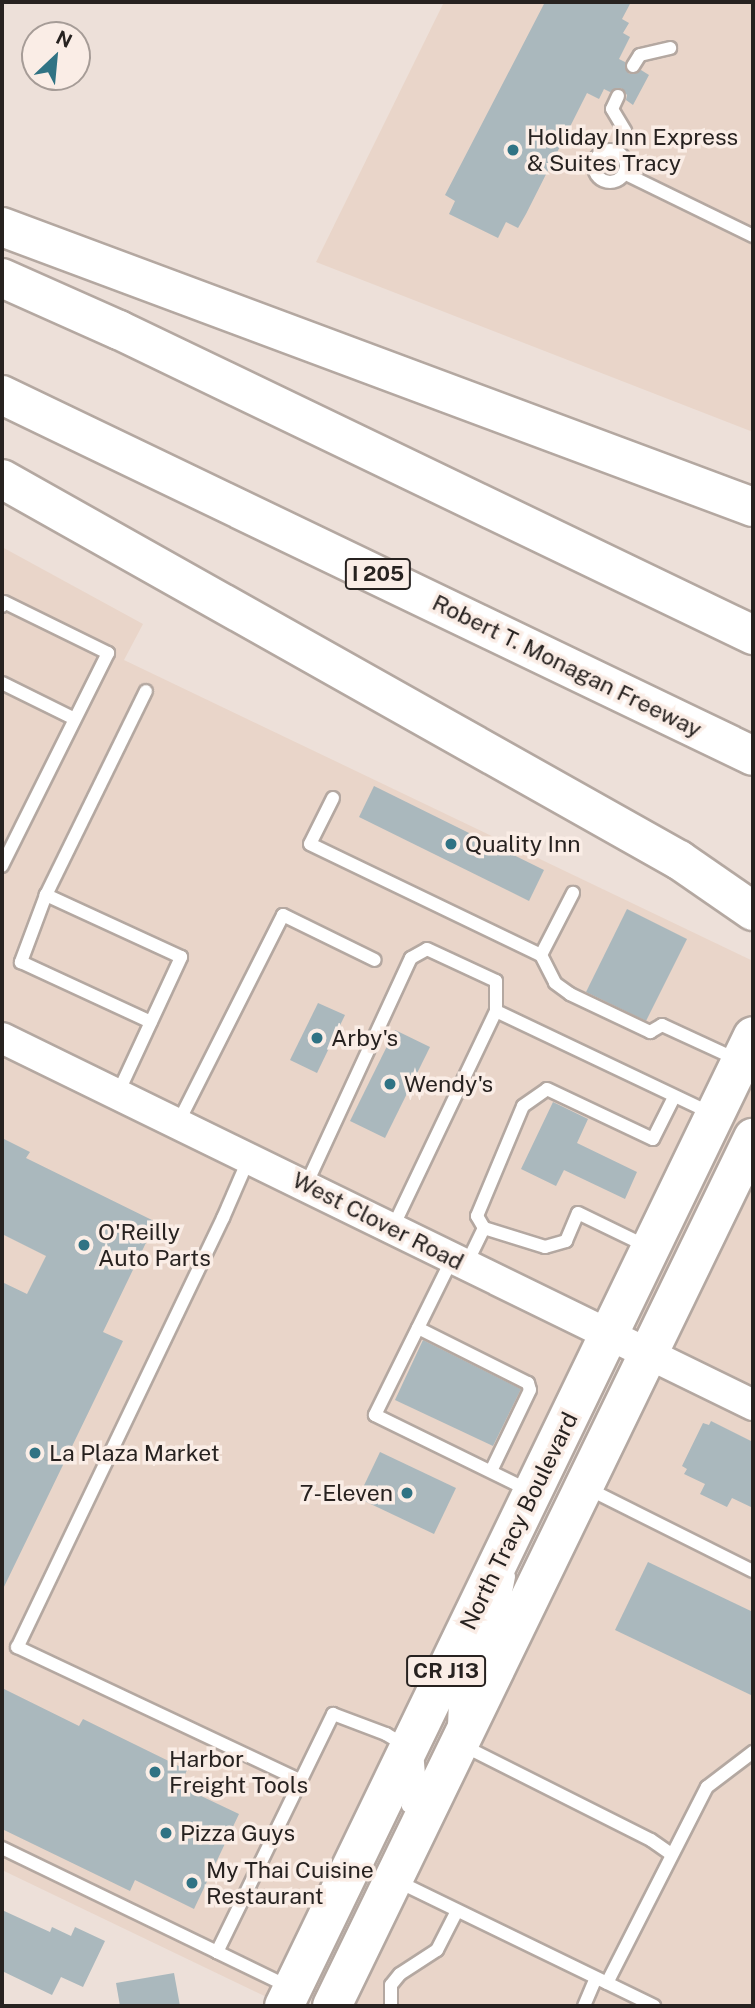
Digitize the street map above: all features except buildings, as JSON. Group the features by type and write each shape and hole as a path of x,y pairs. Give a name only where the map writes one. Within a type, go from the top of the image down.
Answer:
{"main road":[{"path":"2,227 753,507"},
{"path":"2,278 118,330 753,635"},
{"name":"Robert T. Monagan Freeway","path":"2,395 753,756"},
{"path":"2,479 679,860 753,911"},
{"name":"North Tracy Boulevard","path":"289,1998 747,1049"},
{"name":"North Tracy Boulevard","path":"339,1981 394,1880 751,1148"}],"street":[{"name":"West Clover Road","path":"2,1038 393,1227 649,1355 751,1400"}],"lane":[{"path":"633,66 640,55 670,48"},
{"path":"618,96 612,110 625,131"},
{"path":"624,173 753,236"},
{"path":"2,606 4,602 108,653 2,866"},
{"path":"2,683 75,719"},
{"path":"146,691 46,895 21,962 151,1022"},
{"path":"333,798 310,844 541,955 555,983 570,994 650,1032 662,1025 747,1049"},
{"path":"541,955 573,893"},
{"path":"46,895 181,957 118,1094"},
{"path":"178,1123 283,915 375,960"},
{"path":"306,1185 411,958 427,949 496,981 496,1011 393,1227"},
{"path":"496,1011 715,1115"},
{"path":"650,1248 578,1213 566,1241 545,1247 484,1227 477,1216 523,1106 547,1089 653,1139 674,1097"},
{"path":"249,1157 223,1218 18,1647 300,1780"},
{"path":"484,1227 418,1328 376,1415 533,1492"},
{"path":"418,1328 528,1383 530,1390 491,1471"},
{"path":"585,1487 753,1571"},
{"path":"509,1541 506,1592 455,1702 453,1721 460,1743 651,1840 671,1854"},
{"path":"217,1952 333,1714 386,1734 409,1748 418,1763 419,1774 401,1821"},
{"path":"584,2006 602,1981 708,1787 753,1752"},
{"path":"2,1848 217,1952 289,1998"},
{"path":"394,1880 654,2006"},
{"path":"391,2006 391,1985 400,1974 436,1950 457,1910"}],"shaded area":[{"path":"444,2 753,2 753,432 316,262"},
{"path":"2,547 143,624 124,660 753,961 753,2006 341,2006 654,1364 591,1338 275,2001 2,1870"}],"place":[{"name":"Holiday Inn Express & Suites Tracy","path":"513,150"},
{"name":"Quality Inn","path":"451,844"},
{"name":"Arby's","path":"317,1038"},
{"name":"Wendy's","path":"390,1084"},
{"name":"O'Reilly Auto Parts","path":"84,1245"},
{"name":"La Plaza Market","path":"35,1453"},
{"name":"7-Eleven","path":"407,1493"},
{"name":"Harbor Freight Tools","path":"155,1772"},
{"name":"Pizza Guys","path":"166,1833"},
{"name":"My Thai Cuisine Restaurant","path":"192,1883"}]}
